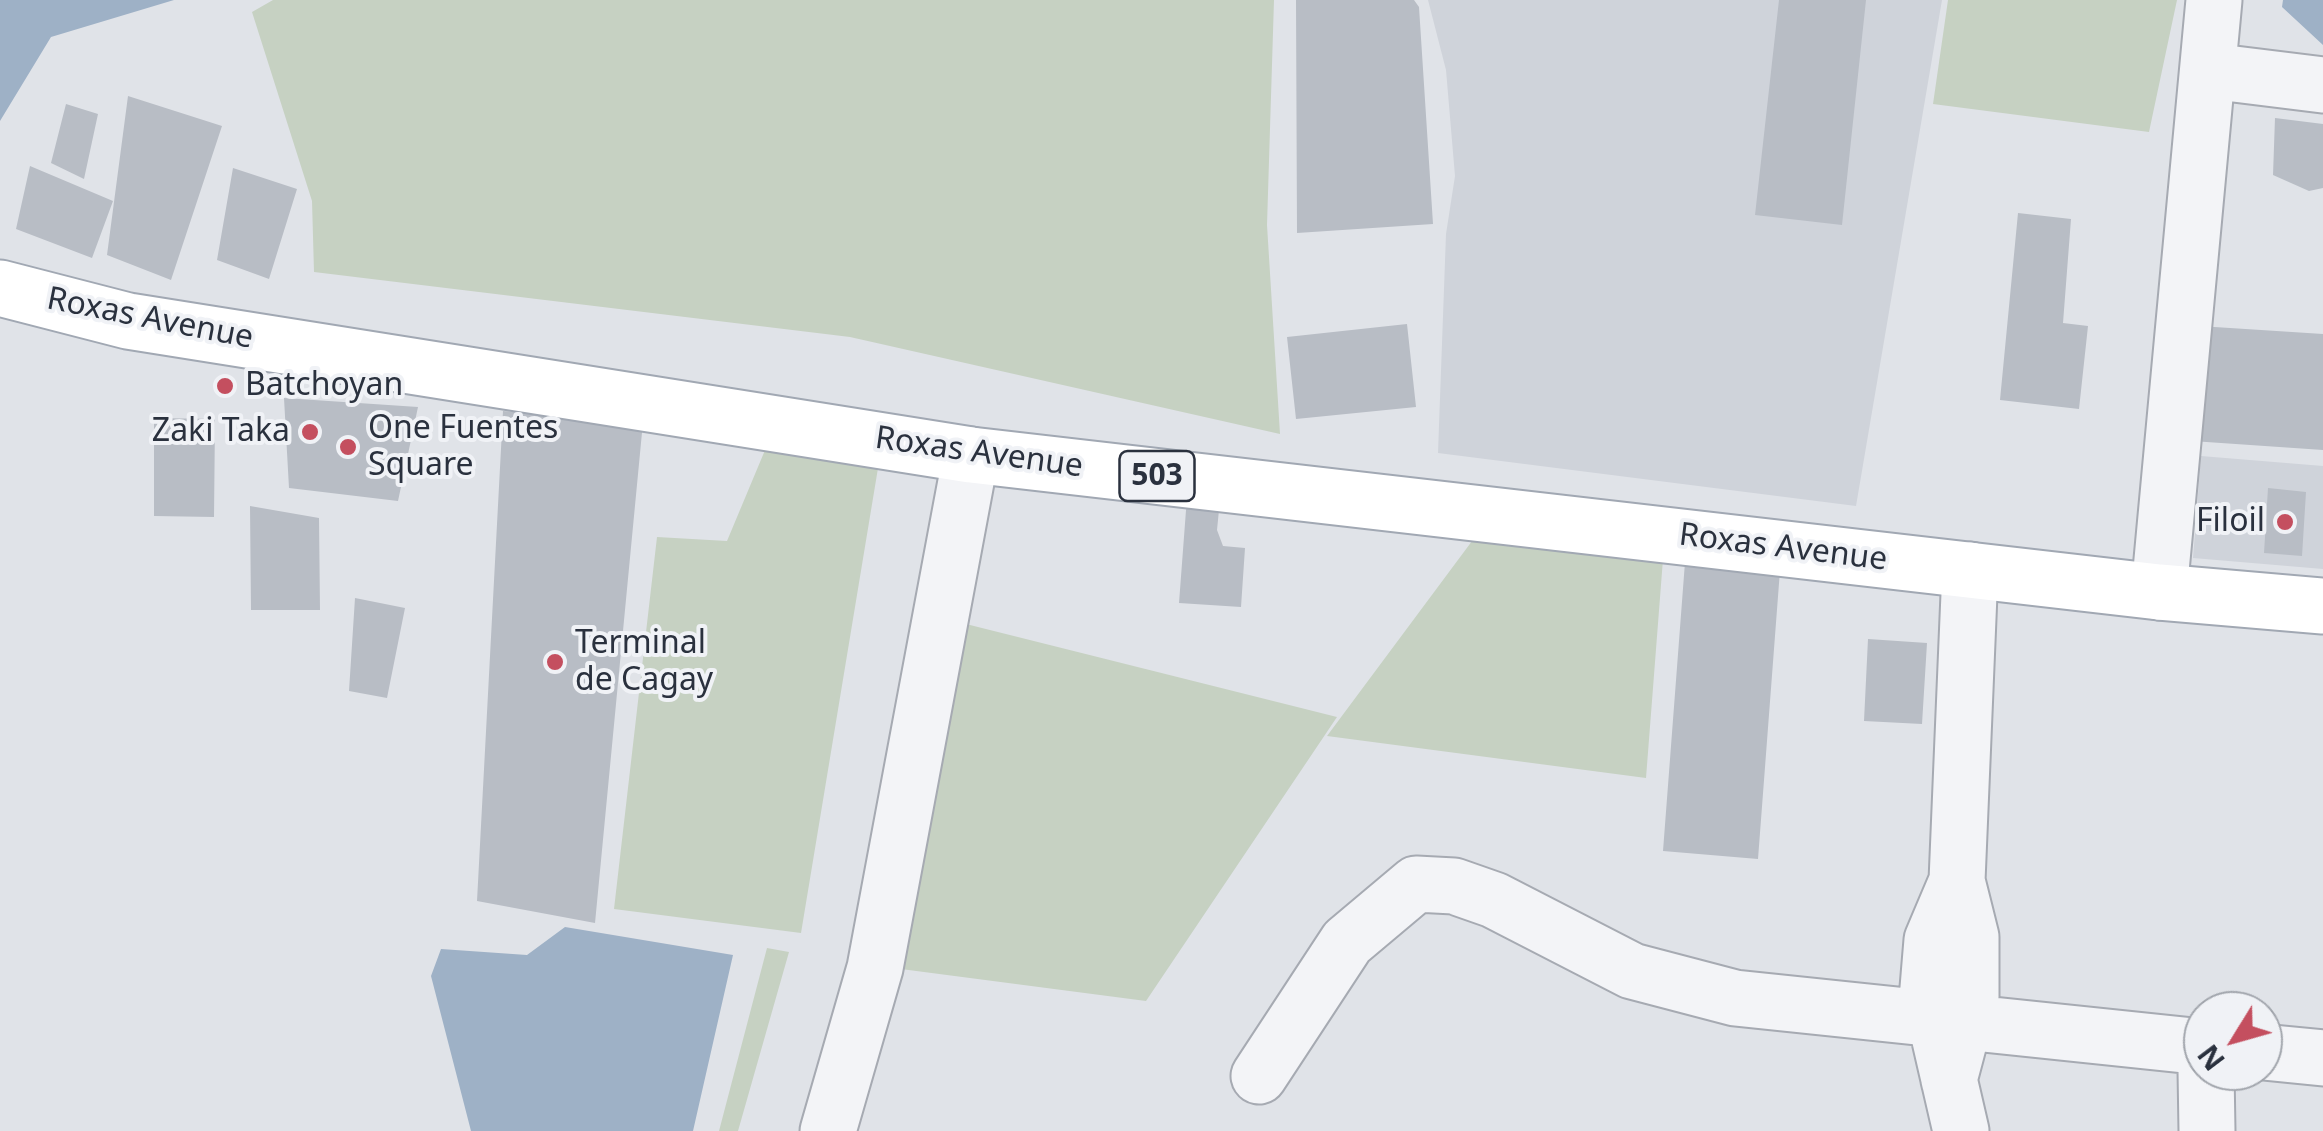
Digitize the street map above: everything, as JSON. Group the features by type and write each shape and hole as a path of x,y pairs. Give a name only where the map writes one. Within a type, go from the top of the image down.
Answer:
{"main road":[{"name":"Roxas Avenue","path":"0,288 128,321 971,455 2158,592 2323,606"}],"street":[{"path":"2158,592 2214,0"},
{"path":"2210,71 2323,85"},
{"path":"828,1131 875,968 971,455"},
{"path":"1955,1105 1950,1022 1928,988 1932,940 1957,882 1970,570"},
{"path":"1258,1076 1347,942 1416,884 1468,890 1632,971 1735,998 2183,1044"},
{"path":"2283,1054 2323,1058"},
{"path":"2206,1091 2207,1131"}],"shaded area":[{"path":"1428,0 1942,0 1856,506 1438,453 1446,234 1455,176 1446,70"},
{"path":"2201,456 2323,466 2323,569 2193,558"}],"green space":[{"path":"273,0 1274,0 1267,225 1280,434 850,337 314,272 312,201 252,12"},
{"path":"1948,0 2177,0 2149,132 1933,104"},
{"path":"768,443 880,456 801,933 614,909 657,537 727,541"},
{"path":"1478,533 1663,559 1646,778 1327,736"},
{"path":"954,621 1337,717 1146,1001 878,966"},
{"path":"767,948 789,952 738,1131 719,1131"}],"water":[{"path":"0,0 174,0 51,37 0,121"},
{"path":"2283,0 2323,0 2323,45 2282,7"},
{"path":"565,927 733,955 693,1131 471,1131 431,976 441,949 527,955"}],"building":[{"path":"1296,0 1414,0 1419,7 1433,224 1297,233"},
{"path":"1779,0 1866,0 1842,225 1755,215"},
{"path":"128,96 222,126 171,280 107,255"},
{"path":"66,104 98,114 84,179 51,163"},
{"path":"2275,118 2323,124 2323,188 2309,191 2273,175"},
{"path":"30,166 113,201 92,258 16,229"},
{"path":"233,168 297,189 269,279 217,260"},
{"path":"2018,213 2071,219 2063,323 2088,326 2079,409 2000,400"},
{"path":"1407,324 1416,407 1296,419 1287,337"},
{"path":"2199,326 2323,334 2323,450 2192,441"},
{"name":"One Fuentes Square","path":"284,398 418,407 398,501 289,488"},
{"name":"Terminal de Cagay","path":"503,411 643,422 595,923 477,901"},
{"path":"154,418 215,419 214,517 154,516"},
{"name":"Filoil","path":"2268,488 2306,492 2302,556 2264,553"},
{"path":"1187,497 1220,500 1217,530 1223,546 1245,548 1241,607 1179,603"},
{"path":"250,506 319,518 320,610 251,610"},
{"path":"1686,549 1781,557 1758,859 1663,851"},
{"path":"355,598 405,608 387,698 349,691"},
{"path":"1868,639 1927,643 1922,724 1864,721"}],"place":[{"name":"Batchoyan","path":"225,386"},
{"name":"Zaki Taka","path":"310,432"},
{"name":"One Fuentes Square","path":"348,447"},
{"name":"Filoil","path":"2285,522"},
{"name":"Terminal de Cagay","path":"555,662"}]}
